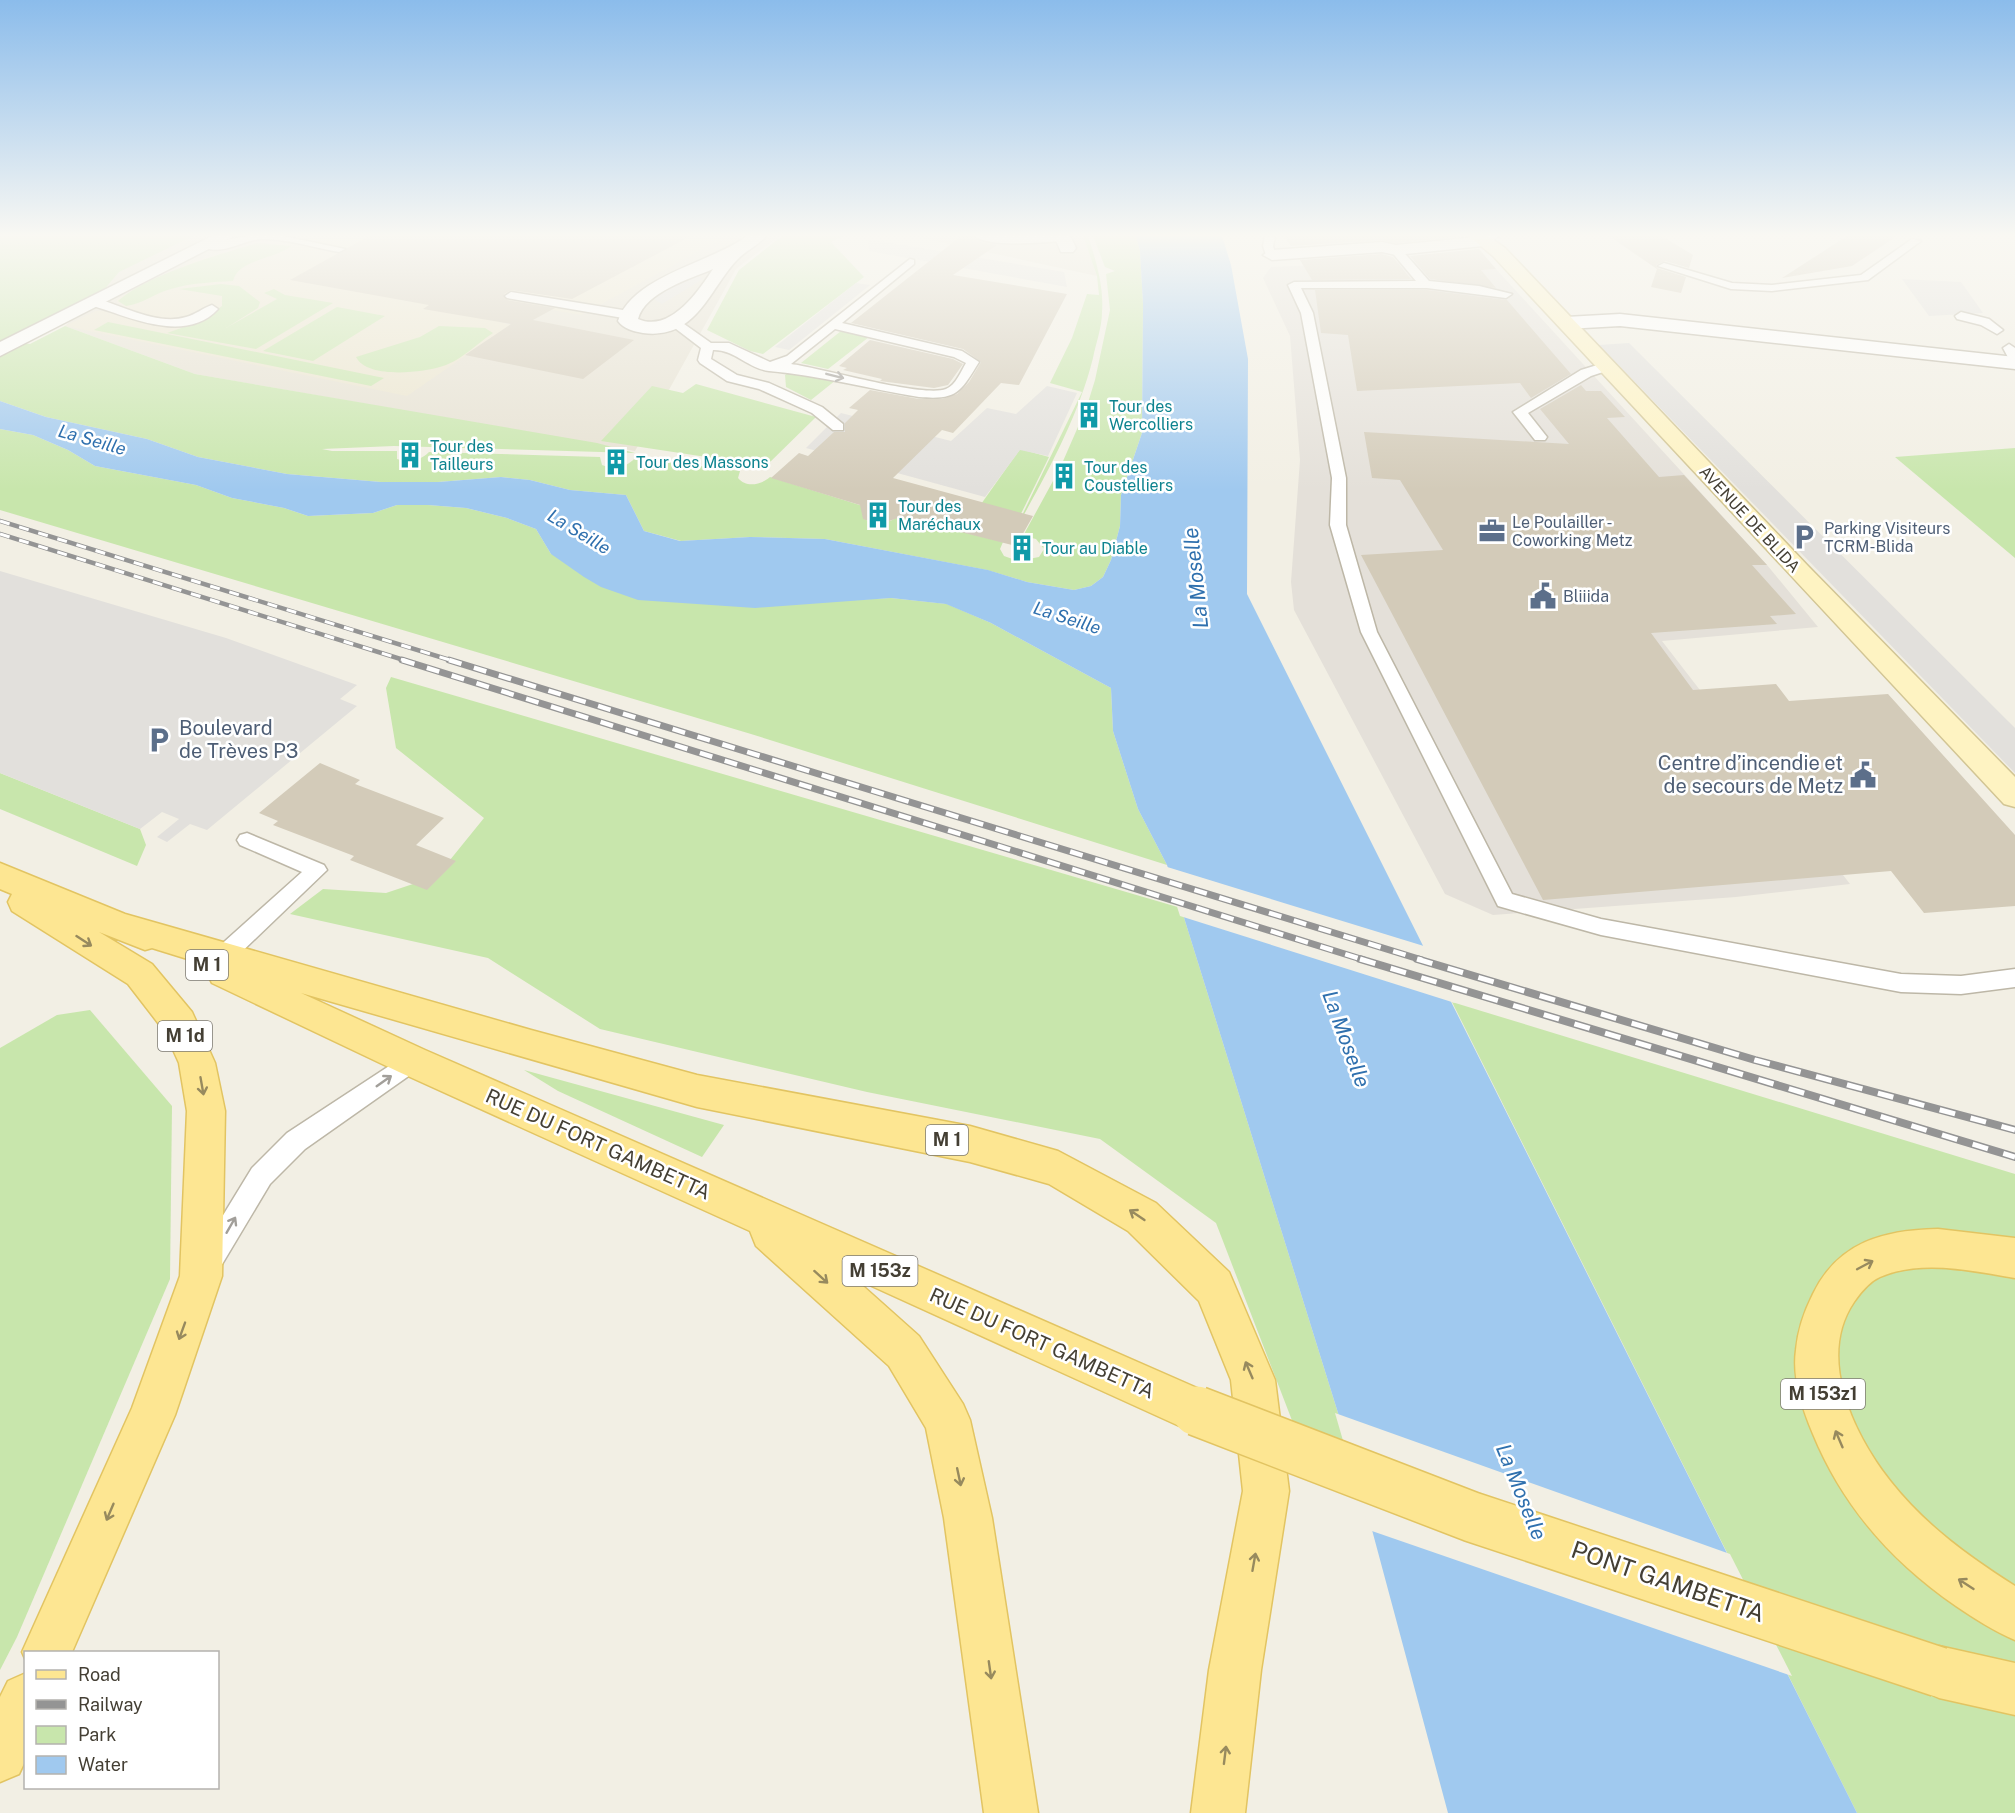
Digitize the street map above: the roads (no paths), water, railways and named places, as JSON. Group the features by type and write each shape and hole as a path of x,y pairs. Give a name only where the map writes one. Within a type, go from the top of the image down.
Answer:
{"main road":[{"name":"AVENUE DE BLIDA","path":"1564,321 2015,796"},
{"name":"RUE DU FORT GAMBETTA","path":"0,875 124,927 412,1061 1197,1411"},
{"name":"M 1d","path":"0,886 140,974 179,1023 197,1063 206,1111 202,1178 201,1275 152,1415 48,1651"},
{"name":"M 1","path":"124,927 531,1046 697,1091 970,1144 1058,1169 1142,1217 1214,1287 1253,1380 1266,1491 1235,1670 1218,1813"},
{"name":"M 1","path":"746,1210 904,1351 947,1420 968,1518 1011,1813"},
{"name":"M 153z1","path":"2015,1258 1968,1251 1925,1249 1893,1253 1862,1265 1843,1281 1826,1307 1818,1340 1816,1371 1827,1410 1845,1452 1891,1520 1923,1552 1961,1581 2015,1615"},
{"name":"PONT GAMBETTA","path":"1197,1411 1275,1444 1439,1505 1939,1672 2015,1689"},
{"path":"0,1755 24,1704"}],"street":[{"path":"0,350 58,321"},
{"path":"630,321 630,323 640,327 673,322"},
{"path":"1566,323 1609,321"},
{"path":"1626,321 2013,357"}],"lane":[{"path":"166,321 179,323 189,321"},
{"path":"778,366 838,321"},
{"path":"1308,321 1339,478 1338,525 1369,632 1505,900 1601,927 1901,983 1961,985 2015,978"},
{"path":"1979,321 1997,330"},
{"path":"673,322 708,346 726,346 770,367 796,366 873,385 942,395 954,391 973,362 958,354 833,325"},
{"path":"708,346 704,360 715,368 732,378 764,386 817,410 838,428"},
{"path":"1540,437 1520,412 1577,378 1607,366"},
{"path":"223,956 317,870 247,840"},
{"name":"M 1d","path":"201,1275 261,1176 296,1141 412,1061"}],"water":[{"path":"1143,321 1241,321 1248,359 1247,594 1857,1813 1448,1813 1357,1474 1167,865 1138,809 1113,731 1111,688 991,623 946,604 891,598 755,608 638,600 601,587 584,577 551,554 536,529 507,518 466,508 428,505 397,505 373,513 308,516 284,508 232,498 196,485 95,466 68,450 33,435 0,429 0,401 46,417 147,439 198,457 287,474 381,482 438,482 501,477 530,480 570,490 626,495 644,531 680,541 750,537 825,539 988,570 1027,582 1074,590 1091,586 1103,577 1111,560 1120,526 1121,495 1142,433"}],"railway":[{"path":"0,521 453,661"},
{"path":"0,534 407,661"},
{"path":"402,660 1364,960"},
{"path":"449,660 1422,960"},
{"path":"1360,959 2015,1157"},
{"path":"1417,959 1755,1060 2015,1130"}],"place":[{"name":"Tour des Wercolliers","path":"1089,415"},
{"name":"Tour des Tailleurs","path":"410,455"},
{"name":"Tour des Massons","path":"616,462"},
{"name":"Tour des Coustelliers","path":"1064,476"},
{"name":"Tour des Maréchaux","path":"878,515"},
{"name":"Le Poulailler - Coworking Metz","path":"1492,531"},
{"name":"Parking Visiteurs TCRM-Blida","path":"1804,537"},
{"name":"Tour au Diable","path":"1022,548"},
{"name":"Bliiida","path":"1543,596"},
{"name":"Boulevard de Trèves P3","path":"159,740"},
{"name":"Centre d’incendie et de secours de Metz","path":"1863,775"}],"water label":[{"name":"La Seille","path":"92,440"},
{"name":"La Seille","path":"579,532"},
{"name":"La Moselle","path":"1196,578"},
{"name":"La Seille","path":"1067,618"},
{"name":"La Moselle","path":"1346,1039"},
{"name":"La Moselle","path":"1521,1492"}]}
